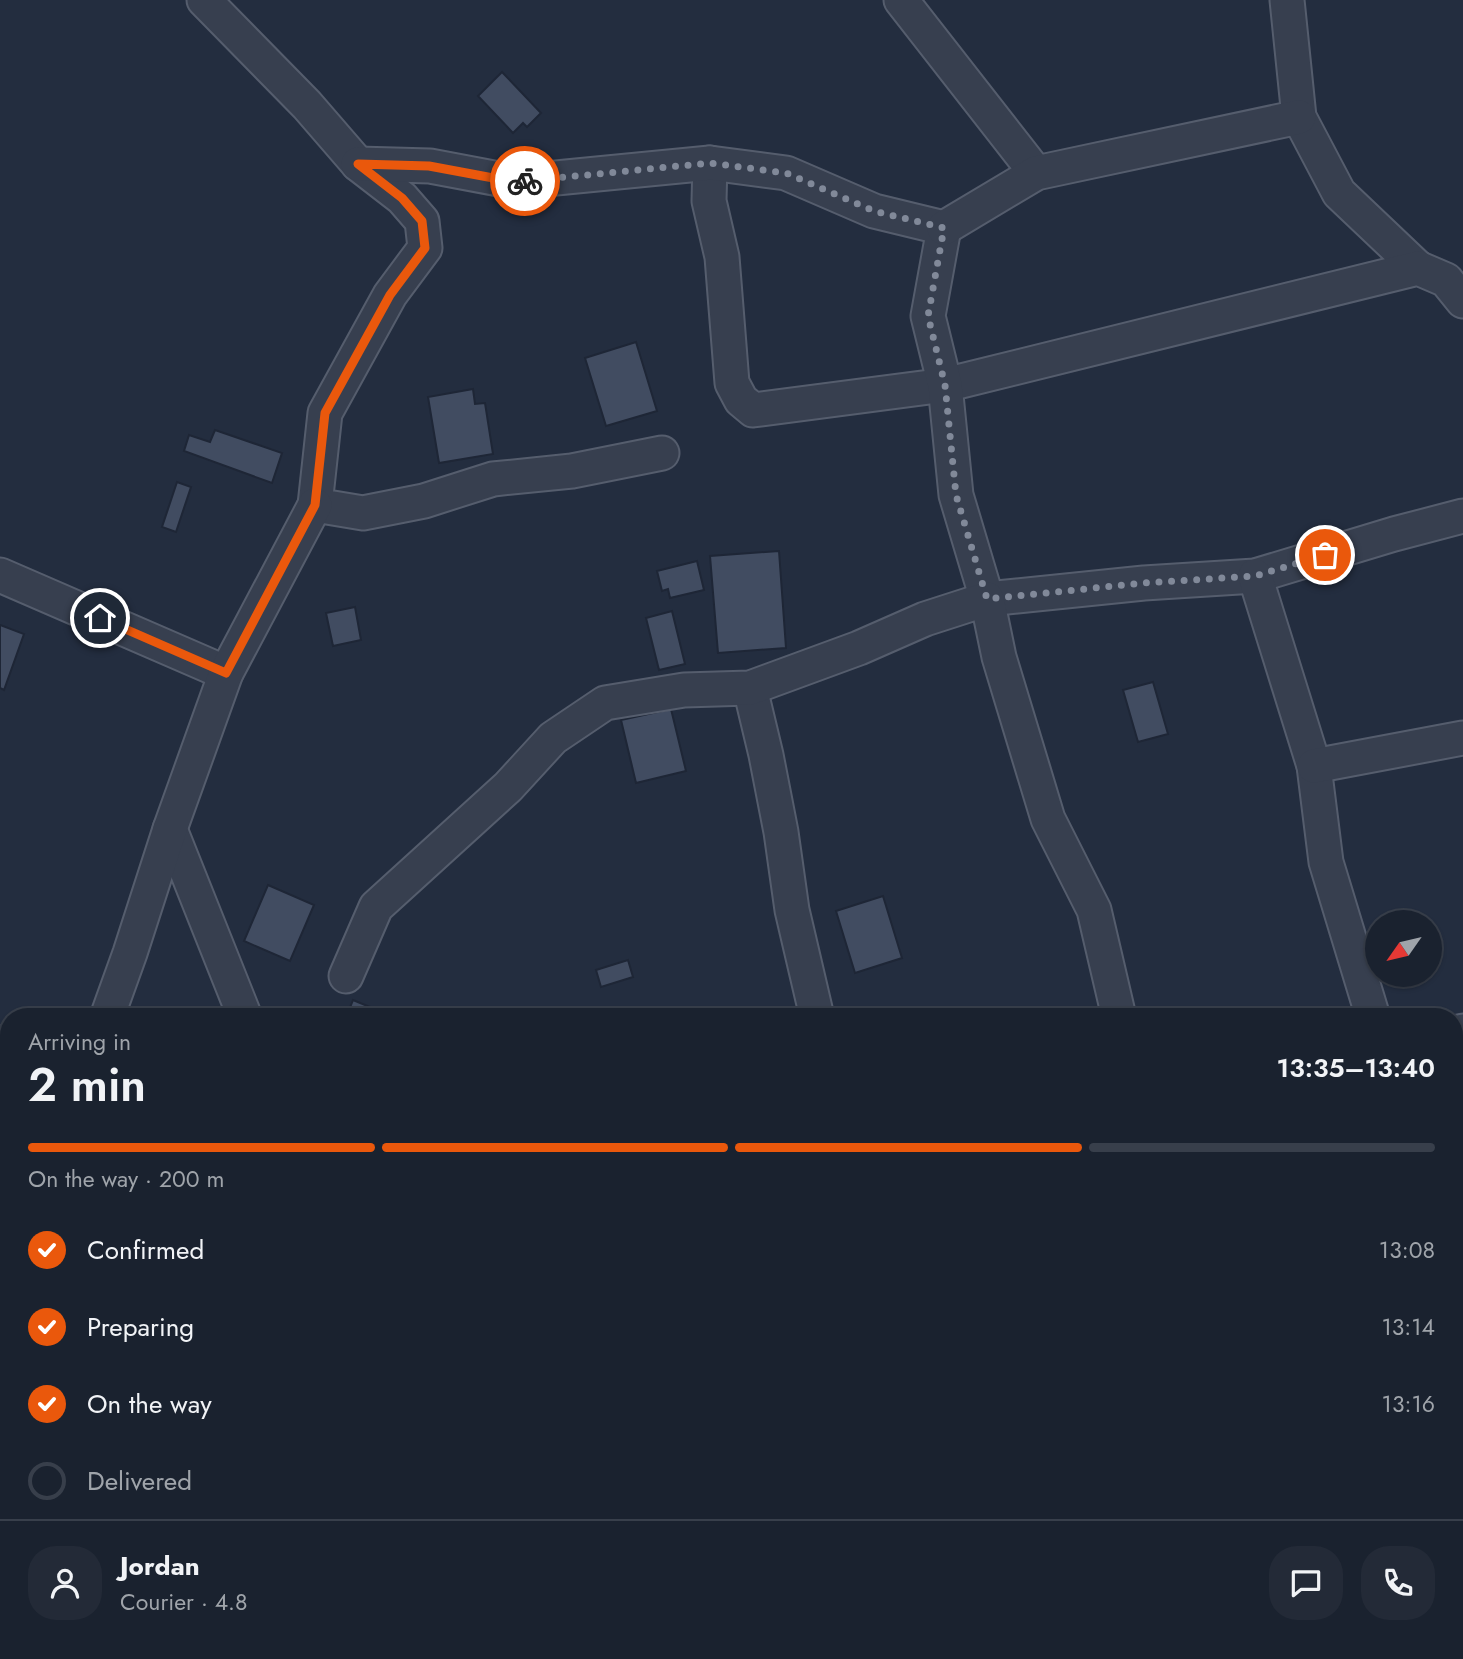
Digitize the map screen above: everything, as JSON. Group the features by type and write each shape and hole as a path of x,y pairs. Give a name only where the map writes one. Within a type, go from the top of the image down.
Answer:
{"street":[{"path":"110,1008 226,673 315,505 325,413 390,295 425,248 422,221 402,198 358,164 307,105 204,0"},
{"path":"901,0 1036,173"},
{"path":"1287,0 1299,117 1339,193 1447,281"},
{"path":"358,164 429,166 515,182 710,163 786,173 874,211 944,228 1036,173 1299,117"},
{"path":"710,163 709,201 722,257 732,383 740,400 753,410 945,385 1447,281"},
{"path":"944,228 928,316 945,385 956,495 987,599 999,657 1048,820 1094,910 1117,1008"},
{"path":"315,505 363,513 424,501 493,479 572,471 662,453"},
{"path":"346,976 376,907 508,787 553,738 605,703 684,691 750,688 859,648 925,619 987,599 1144,583 1255,576 1463,516"},
{"path":"0,575 226,673"},
{"path":"1255,576 1314,766 1326,862 1370,1008"},
{"path":"750,688 781,832 792,910 815,1008"},
{"path":"1314,766 1463,738"},
{"path":"170,829 241,1008"}],"building":[{"path":"502,72 541,113 527,127 523,123 513,133 478,96"},
{"path":"636,342 657,411 606,426 585,358"},
{"path":"473,389 475,404 485,403 493,454 439,463 428,397"},
{"path":"215,430 282,453 272,483 184,451 189,435 210,442"},
{"path":"177,482 191,487 176,532 162,527"},
{"path":"779,551 786,648 718,653 710,556"},
{"path":"697,561 704,590 670,598 668,589 662,591 657,571"},
{"path":"355,607 361,640 333,646 326,613"},
{"path":"672,611 685,664 659,670 646,618"},
{"path":"0,625 24,634 4,690 0,688"},
{"path":"1153,682 1168,734 1138,742 1123,690"},
{"path":"671,709 686,771 636,783 621,720"},
{"path":"268,885 314,905 290,961 244,941"},
{"path":"883,896 902,958 855,973 836,911"},
{"path":"628,960 633,977 601,987 596,970"},
{"path":"353,1000 372,1008 350,1008"}],"way so far":[{"path":"525,181 710,163 786,173 874,211 944,228 928,316 945,385 956,495 987,599 1144,583 1255,576 1325,555"}],"route":[{"path":"100,618 226,673 315,505 325,413 390,295 425,248 422,221 402,198 358,164 429,166 515,182 525,181"}]}
